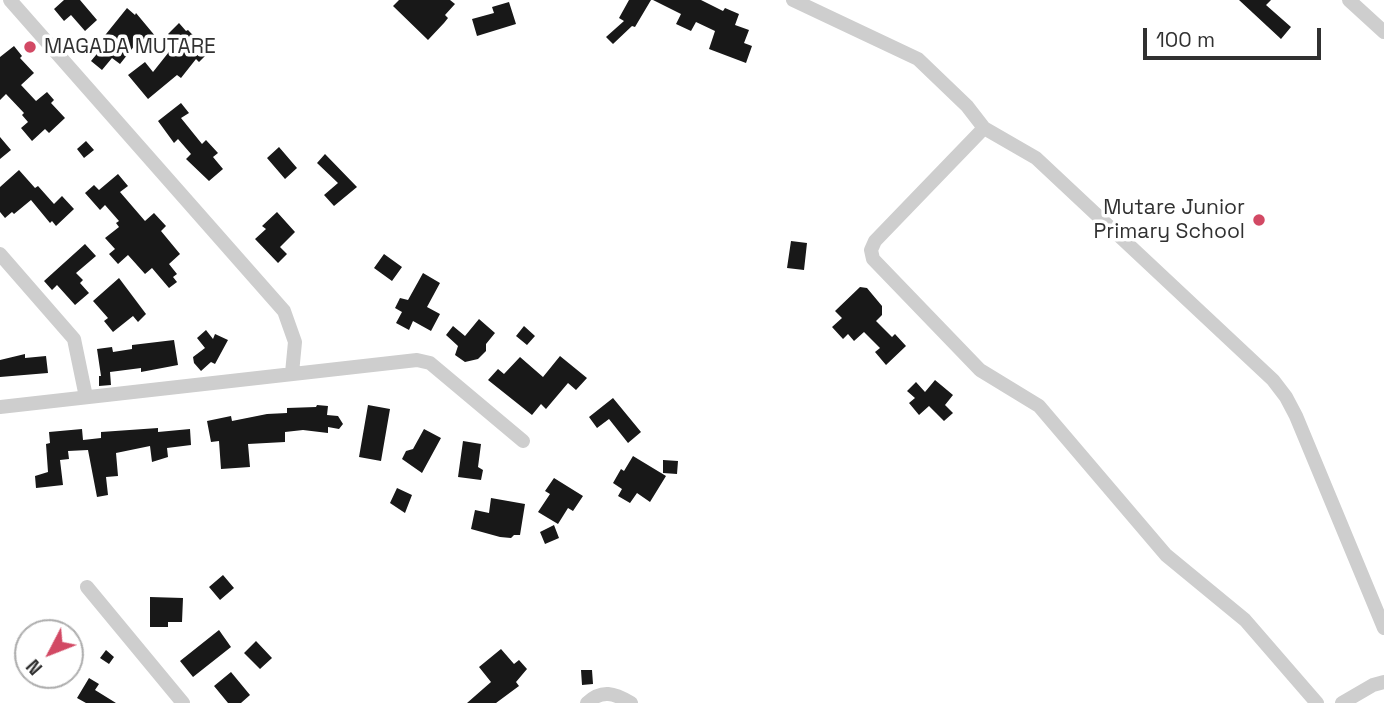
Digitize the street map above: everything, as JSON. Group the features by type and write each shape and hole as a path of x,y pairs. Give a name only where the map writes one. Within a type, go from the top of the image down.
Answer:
{"street":[{"path":"10,0 284,311 295,342 292,373"},
{"path":"1349,0 1384,32"},
{"path":"799,1 918,59 967,106 984,128 1036,158 1273,380 1296,416 1384,628"},
{"path":"984,128 874,241 871,250 873,260 980,370 1039,406 1166,555 1245,620 1317,703"},
{"path":"0,254 74,340 86,397"},
{"path":"0,407 417,360 430,363 523,441"},
{"path":"87,587 183,703"},
{"path":"1342,703 1373,685 1384,682"},
{"path":"587,703 596,695 603,694 621,697 631,703"}],"building":[{"path":"64,0 80,0 97,20 85,31 71,15 64,21 54,9"},
{"path":"399,0 450,0 455,4 445,15 448,18 428,40 393,6"},
{"path":"629,0 651,0 635,27 632,26 613,44 606,37 624,21 619,18"},
{"path":"653,0 701,0 723,11 725,8 739,14 735,25 749,30 744,43 752,46 746,63 709,49 715,31 696,22 691,31 676,24 681,14"},
{"path":"1239,0 1271,0 1266,5 1291,27 1281,39"},
{"path":"509,2 516,24 477,36 472,19 494,13 492,7"},
{"path":"127,8 135,15 136,13 156,37 144,47 139,40 120,64 112,58 102,70 91,61 106,43 102,39"},
{"path":"179,23 209,52 199,62 196,59 181,78 177,75 148,99 128,75 145,62 153,72 176,43 168,34"},
{"path":"14,46 22,56 20,58 34,73 21,85 36,101 47,92 54,100 51,103 65,118 49,133 45,129 32,141 21,128 28,122 22,115 24,113 6,94 0,100 0,57"},
{"path":"181,103 189,113 181,118 202,144 206,140 218,153 213,157 223,169 209,181 186,159 191,154 178,139 174,143 158,121"},
{"path":"0,137 11,150 0,159"},
{"path":"86,141 94,150 84,158 77,149"},
{"path":"279,147 297,168 285,179 267,158"},
{"path":"325,154 357,187 334,206 324,195 338,183 317,163"},
{"path":"19,170 54,204 62,196 74,209 56,226 52,221 50,223 31,200 5,218 0,212 0,187"},
{"path":"118,174 128,186 120,192 145,221 154,213 166,226 161,231 180,254 169,264 177,274 173,277 177,282 169,288 152,268 145,274 128,255 118,264 109,254 115,249 105,238 119,227 116,223 119,221 105,205 100,210 85,193 94,185 99,190"},
{"path":"277,212 295,232 280,247 287,254 278,263 255,239 266,229 262,226"},
{"path":"791,241 807,243 804,270 787,268"},
{"path":"85,244 96,256 76,273 89,293 75,305 57,285 52,290 44,281"},
{"path":"384,254 402,267 392,281 374,268"},
{"path":"423,273 440,283 427,307 440,314 431,331 413,321 409,330 396,323 402,312 395,308 400,298 408,300"},
{"path":"119,278 146,314 138,322 133,316 113,332 104,321 108,318 93,301"},
{"path":"860,287 867,288 882,306 882,315 876,321 892,337 895,334 906,346 886,365 875,352 880,348 864,332 854,341 848,334 843,339 832,327 842,318 835,311"},
{"path":"479,319 495,333 486,344 486,351 478,359 465,362 455,355 458,346 446,335 453,326 465,336"},
{"path":"524,326 535,336 527,345 516,336"},
{"path":"206,330 213,339 215,334 228,340 215,364 211,362 201,371 194,363 193,357 205,348 197,338"},
{"path":"174,340 178,365 141,372 141,368 110,372 111,385 99,386 101,376 97,349 112,347 113,352 132,349 132,345"},
{"path":"25,354 25,358 46,356 48,373 0,377 0,360"},
{"path":"560,356 587,378 576,390 568,383 546,409 541,404 532,415 488,380 498,369 504,374 520,357 543,377"},
{"path":"935,380 953,395 945,405 953,413 944,421 929,406 919,415 909,403 915,398 907,391 916,382 925,392"},
{"path":"613,398 641,432 628,443 609,419 597,428 589,417"},
{"path":"368,405 390,409 381,461 359,457"},
{"path":"328,406 327,415 338,416 343,424 339,429 328,427 328,433 303,430 285,432 285,442 248,444 250,467 221,469 219,441 211,442 207,421 231,416 232,421 287,413 287,408"},
{"path":"158,428 158,432 190,429 191,445 167,448 168,457 152,462 150,446 116,453 118,476 106,477 108,495 97,497 88,450 68,451 69,459 60,460 63,485 36,488 35,476 48,472 46,444 50,443 49,432 82,429 83,440 101,438 101,432"},
{"path":"424,429 441,438 422,473 402,459 406,451 413,449"},
{"path":"463,441 481,444 478,467 483,470 481,480 458,477"},
{"path":"633,456 666,476 650,502 637,493 630,503 618,496 622,489 613,483"},
{"path":"663,460 678,461 677,474 663,473"},
{"path":"554,478 583,496 573,511 568,508 558,524 538,512 550,494 545,491"},
{"path":"397,488 412,495 405,513 390,503"},
{"path":"491,498 525,504 520,535 500,537 471,529 475,510 489,513"},
{"path":"554,525 559,538 545,544 540,532"},
{"path":"223,575 234,588 220,600 209,587"},
{"path":"150,597 183,598 182,622 168,622 168,627 150,627"},
{"path":"219,630 231,647 193,677 180,661"},
{"path":"256,641 272,658 260,669 244,653"},
{"path":"501,649 514,664 519,660 527,669 516,682 519,686 496,703 467,703 491,682 479,667"},
{"path":"106,650 114,657 109,664 100,658"},
{"path":"581,670 592,670 593,684 582,685"},
{"path":"231,672 250,695 241,703 228,703 214,686"},
{"path":"89,678 99,684 95,690 116,703 86,703 77,698"}],"place":[{"name":"MAGADA MUTARE","path":"30,47"},
{"name":"Mutare Junior Primary School","path":"1259,220"}]}
